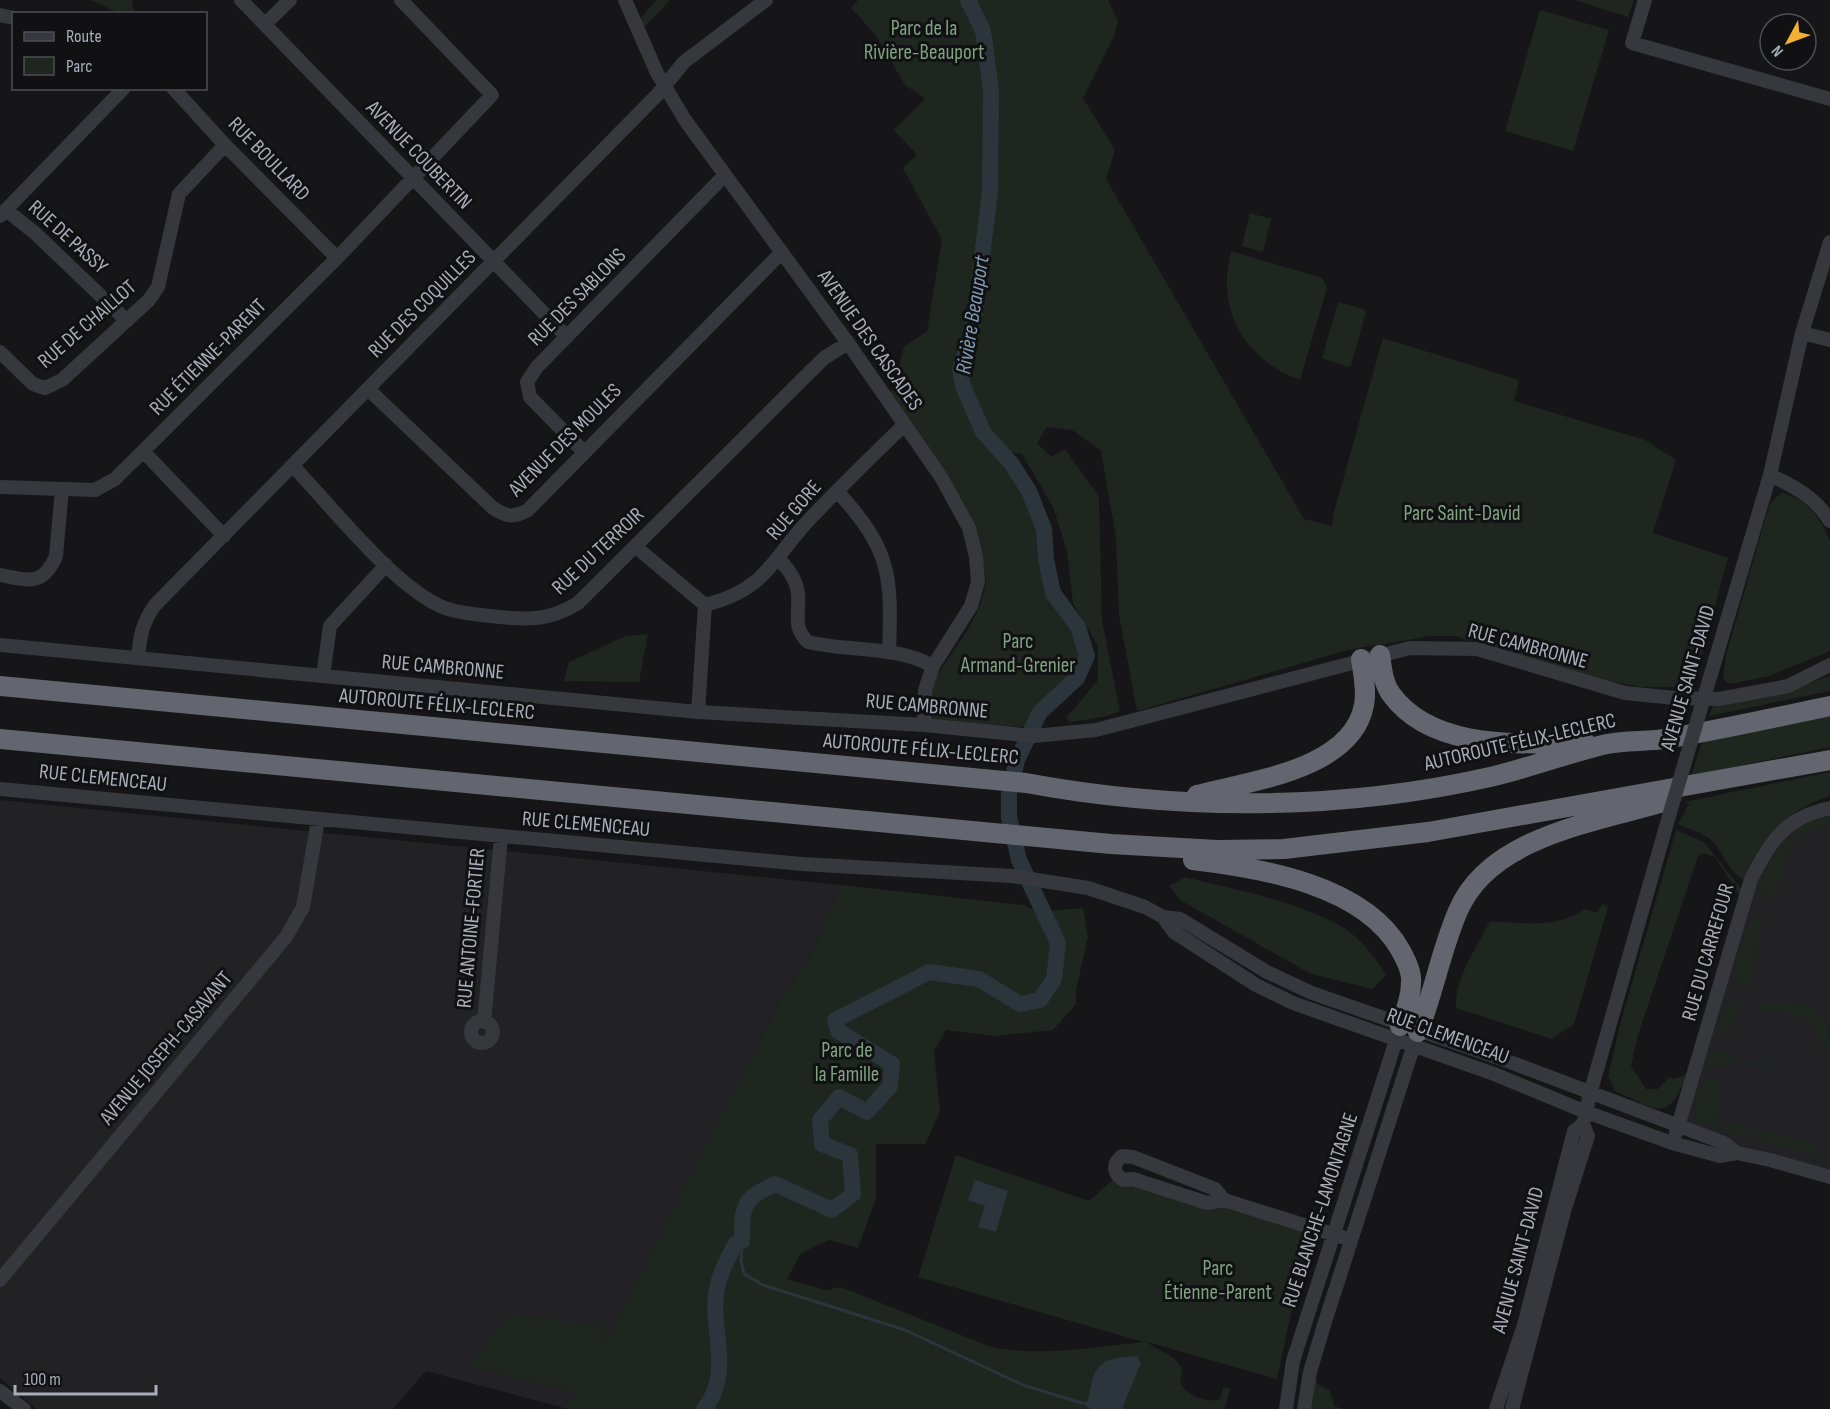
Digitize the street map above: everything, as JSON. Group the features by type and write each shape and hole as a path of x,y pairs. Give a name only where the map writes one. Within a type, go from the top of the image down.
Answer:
{"highway":[{"path":"1380,655 1383,678 1391,694 1408,711 1434,727 1459,736 1491,743 1609,744"},
{"path":"1174,800 1295,770 1322,758 1340,745 1354,728 1364,708 1365,692 1361,659"},
{"name":"AUTOROUTE FÉLIX-LECLERC","path":"0,686 1026,783 1174,800 1330,799 1427,789 1490,777 1609,744 1668,739 1830,706"},
{"path":"0,739 1111,844 1217,850 1284,849 1428,832 1729,780 1830,760"},
{"path":"1407,1036 1458,909 1475,883 1497,861 1529,842 1717,786 1729,780"},
{"path":"1111,844 1141,855 1212,862 1283,876 1316,886 1376,918 1399,947 1411,975 1407,1036"}],"street":[{"name":"AVENUE COUBERTIN","path":"242,0 567,337"},
{"path":"265,24 290,0"},
{"name":"RUE ÉTIENNE-PARENT","path":"0,487 95,490 105,487 337,258 492,95 401,0"},
{"name":"AVENUE DES CASCADES","path":"625,0 663,84 724,176 848,343 951,494 969,528 976,557 978,582 971,606 933,666 925,690 924,725"},
{"name":"RUE DES COQUILLES","path":"138,658 144,620 155,605 658,94 663,84 684,62 766,0"},
{"path":"1645,0 1632,43 1830,99"},
{"path":"3,213 122,90"},
{"name":"RUE BOULLARD","path":"175,90 225,145 337,258"},
{"name":"RUE DE CHAILLOT","path":"0,352 33,384 45,388 62,380 127,321 159,287 179,194 225,145"},
{"name":"RUE DES SABLONS","path":"584,452 530,397 527,389 532,374 724,176"},
{"name":"RUE DE PASSY","path":"3,213 35,233 127,321"},
{"name":"AVENUE SAINT-DAVID","path":"1496,1409 1524,1325 1574,1131 1584,1118 1669,816 1770,475 1802,333 1830,242"},
{"name":"AVENUE DES MOULES","path":"368,389 493,508 504,515 515,517 528,510 782,252"},
{"path":"1802,333 1830,340"},
{"name":"RUE DU TERROIR","path":"292,466 408,586 447,609 533,620 563,613 578,603 824,358 848,343"},
{"name":"RUE GORE","path":"705,605 741,593 779,559 804,525 904,425"},
{"path":"143,451 224,536"},
{"path":"1770,475 1801,490 1818,504 1830,521"},
{"path":"0,575 30,581 40,578 51,567 56,556 62,489"},
{"path":"837,491 863,519 878,544 887,569 891,595 889,652"},
{"path":"636,547 705,605 698,712"},
{"path":"779,559 793,575 797,586 797,626 800,635 808,642 889,652 918,658 933,666"},
{"path":"323,676 330,626 386,565"},
{"name":"RUE CAMBRONNE","path":"0,645 698,712 924,725 1034,736 1096,730 1361,659 1427,647 1477,649 1625,693 1686,698 1719,699 1788,686 1830,665"},
{"name":"RUE CLEMENCEAU","path":"0,789 802,864 1012,876 1088,888 1125,899 1164,917 1180,919 1282,980 1494,1074 1584,1118 1720,1156 1737,1153"},
{"name":"RUE DU CARREFOUR","path":"1672,1143 1751,879 1769,846 1788,825 1813,812 1830,808"},
{"name":"AVENUE JOSEPH-CASAVANT","path":"0,1280 286,937 303,907 318,820"},
{"name":"RUE ANTOINE-FORTIER","path":"484,1022 501,837"},
{"name":"RUE CLEMENCEAU","path":"1407,1036 1510,1062 1724,1143 1737,1153 1830,1177"},
{"name":"RUE BLANCHE-LAMONTAGNE","path":"1286,1409 1293,1360 1335,1235 1407,1036"},
{"name":"RUE BLANCHE-LAMONTAGNE","path":"1304,1409 1310,1372 1351,1240 1407,1036"},
{"name":"AVENUE SAINT-DAVID","path":"1512,1409 1565,1208 1588,1136 1584,1118"},
{"path":"1224,1200 1215,1189 1132,1157 1122,1156 1117,1160 1114,1168 1117,1176 1123,1180 1133,1179 1207,1203 1224,1200 1351,1240"},
{"path":"0,1391 24,1409"}],"shaded area":[{"path":"0,800 841,885 812,952 779,1003 622,1315 568,1409 426,1371 393,1409 36,1409 0,1378"},
{"path":"1830,808 1830,1177 1676,1131 1751,879 1788,825"},
{"path":"975,1180 1008,1191 996,1232 978,1227 985,1206 968,1200"},
{"path":"1137,1356 1141,1363 1122,1409 1091,1409 1082,1403 1088,1401 1093,1379 1100,1365 1114,1359"}],"green space":[{"path":"91,0 132,0 134,12 117,12"},
{"path":"656,0 670,0 639,33 635,25"},
{"path":"858,0 1108,0 1118,21 1114,36 1083,98 1115,150 1106,179 1304,519 1332,526 1333,515 1383,338 1519,380 1514,401 1645,440 1676,460 1653,533 1728,558 1693,687 1642,687 1593,678 1455,636 1430,636 1348,650 1137,711 1119,615 1116,537 1101,451 1072,430 1047,427 1037,443 1051,457 1065,449 1099,497 1102,621 1120,711 1103,717 1070,722 1066,718 1098,680 1098,646 1073,603 1067,551 1053,507 1022,454 1000,451 997,454 1021,486 1031,508 1044,585 1053,604 1078,643 1079,661 1071,677 1025,727 930,720 931,684 969,628 981,603 986,582 979,546 885,395 893,390 904,347 927,331 942,240 903,168 917,155 894,130 925,99 905,85 875,34 851,8"},
{"path":"1574,0 1634,0 1628,17"},
{"path":"1540,10 1609,30 1573,151 1505,131"},
{"path":"1250,213 1271,219 1263,252 1242,246"},
{"path":"1231,251 1322,278 1327,288 1300,380 1280,371 1263,359 1249,346 1238,330 1227,293 1227,273"},
{"path":"1338,302 1364,309 1366,312 1351,365 1347,367 1322,358"},
{"path":"1781,493 1798,499 1812,511 1823,526 1830,542 1830,651 1769,676 1730,684 1723,679 1726,655 1770,503"},
{"path":"648,634 639,682 564,681 569,662 626,636"},
{"path":"1830,676 1830,691 1709,716 1714,704 1789,690"},
{"path":"1830,716 1830,747 1691,776 1702,742"},
{"path":"1830,772 1830,796 1801,809 1777,828 1759,852 1746,881 1735,874 1709,838 1678,824 1689,804 1684,802"},
{"path":"1830,811 1830,825 1803,833 1790,846 1776,898 1766,898 1761,884 1772,859 1786,839 1817,817"},
{"path":"1676,830 1704,842 1742,890 1740,896 1715,857 1704,853 1698,856 1638,1035 1631,1066 1646,1089 1658,1089 1669,1077 1674,1079 1687,1074 1673,1101 1659,1109 1615,1091 1608,1076 1620,1025"},
{"path":"1185,877 1264,896 1321,916 1353,934 1386,975 1372,989 1311,974 1180,900 1169,886"},
{"path":"841,885 1023,905 1038,912 1083,908 1088,937 1076,990 1076,1004 1053,1030 994,1036 946,1030 934,1051 940,1112 925,1144 876,1144 876,1199 858,1248 829,1240 801,1253 787,1279 826,1290 841,1287 991,1347 1048,1351 1144,1342 918,1277 956,1155 1089,1201 1117,1176 1224,1200 1323,1231 1293,1304 1277,1379 1144,1341 1174,1358 1182,1368 1180,1384 1193,1395 1214,1400 1220,1399 1223,1387 1230,1389 1225,1409 567,1409 576,1392 469,1365 512,1314 603,1326 605,1344 779,1003 812,952"},
{"path":"1603,904 1608,907 1574,1024 1552,1039 1456,1008 1456,997 1462,975 1490,921 1551,922 1562,920 1584,909 1597,913"},
{"path":"1752,918 1764,919 1758,933 1759,948 1756,947 1753,967 1756,968 1754,987 1742,983 1734,971"},
{"path":"1741,999 1744,1004 1742,1012 1736,1010 1730,1030 1736,1032 1735,1036 1727,1037 1719,1031 1727,1002"},
{"path":"1761,1002 1800,1004 1819,1013 1829,1034 1830,1049 1823,1049 1812,1021 1801,1016 1760,1010"},
{"path":"1717,1052 1731,1052 1731,1060 1830,1073 1727,1062 1724,1069 1708,1065 1711,1057"},
{"path":"1705,1078 1720,1081 1716,1125 1729,1127 1737,1122 1744,1124 1744,1127 1814,1144 1815,1155 1700,1123 1696,1107"},
{"path":"1310,1372 1318,1384 1330,1391 1334,1406 1343,1409 1304,1409"}],"waterway":[{"name":"Rivière Beauport","path":"704,1409 713,1396 719,1367 715,1309 717,1288 723,1268 736,1243 742,1241 746,1205 756,1194 775,1184 832,1210 853,1194 850,1155 822,1144 820,1120 839,1097 867,1112 890,1086 892,1064 838,1031 835,1020 929,972 979,979 1020,1004 1040,1000 1054,979 1058,943 1019,860 1009,817 1009,794 1017,760 1040,712 1077,678 1087,656 1078,627 1053,593 1046,559 1044,529 1029,491 1011,463 983,432 963,386 960,369 970,340 976,305 990,192 991,89 983,31 968,0"},
{"path":"742,1241 741,1261 744,1274 763,1285 905,1330 1023,1385 1082,1403"}],"park label":[{"name":"Parc de la Rivière-Beauport","path":"924,40"},
{"name":"Parc Saint-David","path":"1462,513"},
{"name":"Parc Armand-Grenier","path":"1018,653"},
{"name":"Parc de la Famille","path":"847,1062"},
{"name":"Parc Étienne-Parent","path":"1218,1280"}]}
